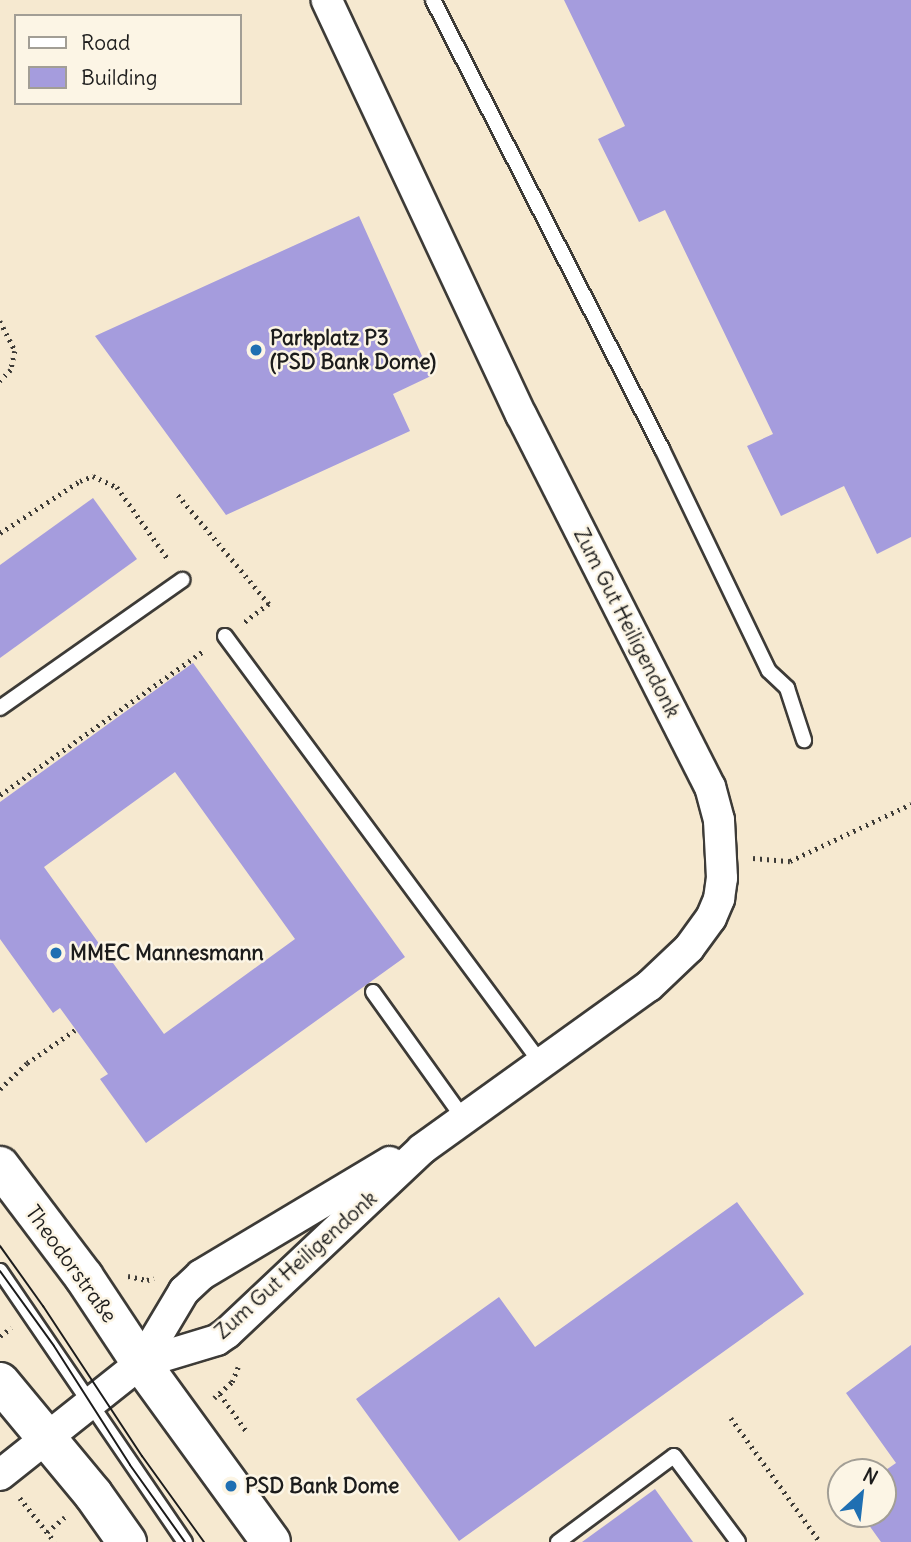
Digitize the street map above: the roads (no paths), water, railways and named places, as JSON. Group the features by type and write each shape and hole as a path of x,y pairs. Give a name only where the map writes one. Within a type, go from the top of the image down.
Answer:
{"main road":[{"name":"Theodorstraße","path":"0,1166 84,1277 141,1363 271,1542"},
{"path":"0,1382 127,1542"}],"street":[{"name":"Zum Gut Heiligendonk","path":"141,1363 216,1340 227,1333 422,1149 649,986 689,948 711,918 719,899 723,855 719,820 710,787 521,415 327,0"},
{"name":"Zum Gut Heiligendonk","path":"141,1363 184,1291 201,1275 391,1161 422,1149"},
{"path":"0,1474 141,1363"}],"lane":[{"path":"433,0 662,449 769,671 787,688 804,740"},
{"path":"0,708 182,580"},
{"path":"225,636 541,1063"},
{"path":"373,992 464,1119"},
{"path":"0,1271 185,1542"},
{"path":"558,1542 674,1456 738,1542"}],"tram line":[{"path":"0,1246 142,1456 204,1542"},
{"path":"0,1271 54,1346 130,1465 185,1542"}],"place":[{"name":"Parkplatz P3 (PSD Bank Dome)","path":"256,350"},
{"name":"MMEC Mannesmann","path":"56,953"},
{"name":"PSD Bank Dome","path":"231,1486"}]}
